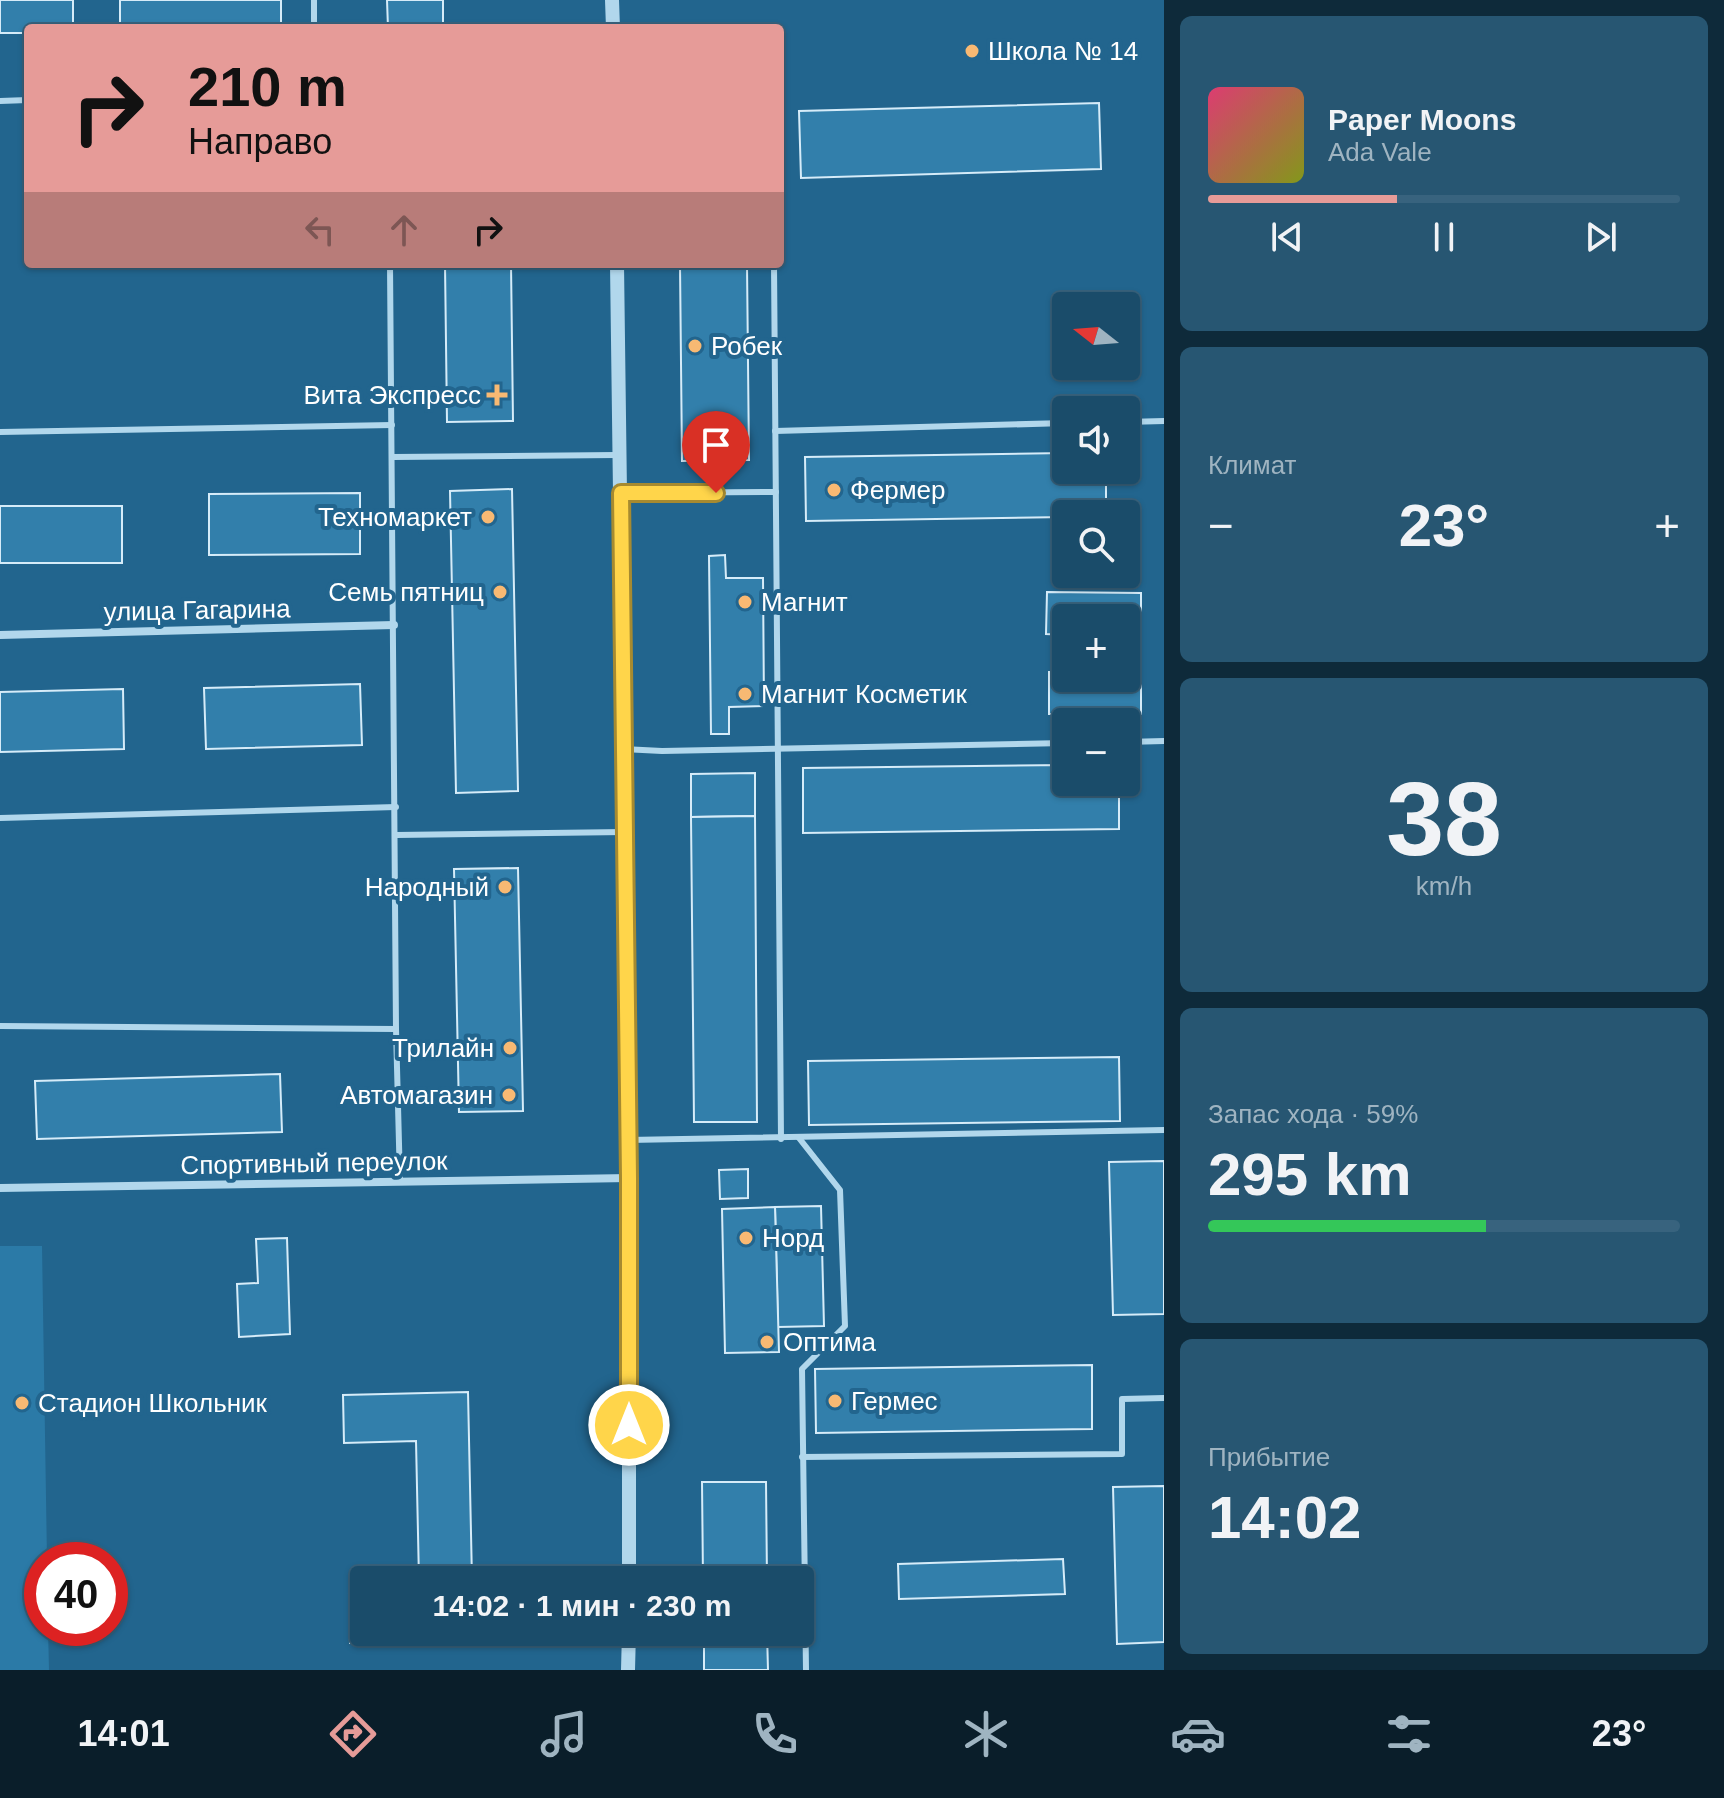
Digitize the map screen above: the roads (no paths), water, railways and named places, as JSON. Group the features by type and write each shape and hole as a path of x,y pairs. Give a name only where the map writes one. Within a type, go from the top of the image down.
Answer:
{"street":[{"path":"612,0 613,24"},
{"path":"617,268 629,1178 629,1566"},
{"name":"улица Гагарина","path":"0,635 394,625"},
{"name":"Спортивный переулок","path":"0,1188 629,1178"},
{"path":"628,1670 629,1646"}],"lane":[{"path":"314,0 314,24"},
{"path":"0,101 24,100"},
{"path":"390,268 400,1182"},
{"path":"774,268 781,1139"},
{"path":"1140,422 1164,421"},
{"path":"775,431 1052,423"},
{"path":"0,432 392,425"},
{"path":"393,457 620,454"},
{"path":"621,493 776,492"},
{"path":"1140,742 1164,741"},
{"path":"623,749 1052,743"},
{"path":"0,818 396,807"},
{"path":"396,835 625,832"},
{"path":"0,1026 396,1029"},
{"path":"628,1140 1164,1130"},
{"path":"799,1138 840,1190 845,1326 802,1369 806,1670"},
{"path":"802,1457 1122,1454 1122,1399 1164,1398"}],"place":[{"name":"Школа № 14","path":"972,51"},
{"name":"Робек","path":"695,346"},
{"name":"Вита Экспресс","path":"497,395"},
{"name":"Фермер","path":"834,490"},
{"name":"Техномаркет","path":"488,517"},
{"name":"Семь пятниц","path":"500,592"},
{"name":"Магнит","path":"745,602"},
{"name":"Магнит Косметик","path":"745,694"},
{"name":"Народный","path":"505,887"},
{"name":"Трилайн","path":"510,1048"},
{"name":"Автомагазин","path":"509,1095"},
{"name":"Норд","path":"746,1238"},
{"name":"Оптима","path":"767,1342"},
{"name":"Гермес","path":"835,1401"},
{"name":"Стадион Школьник","path":"22,1403"}]}
